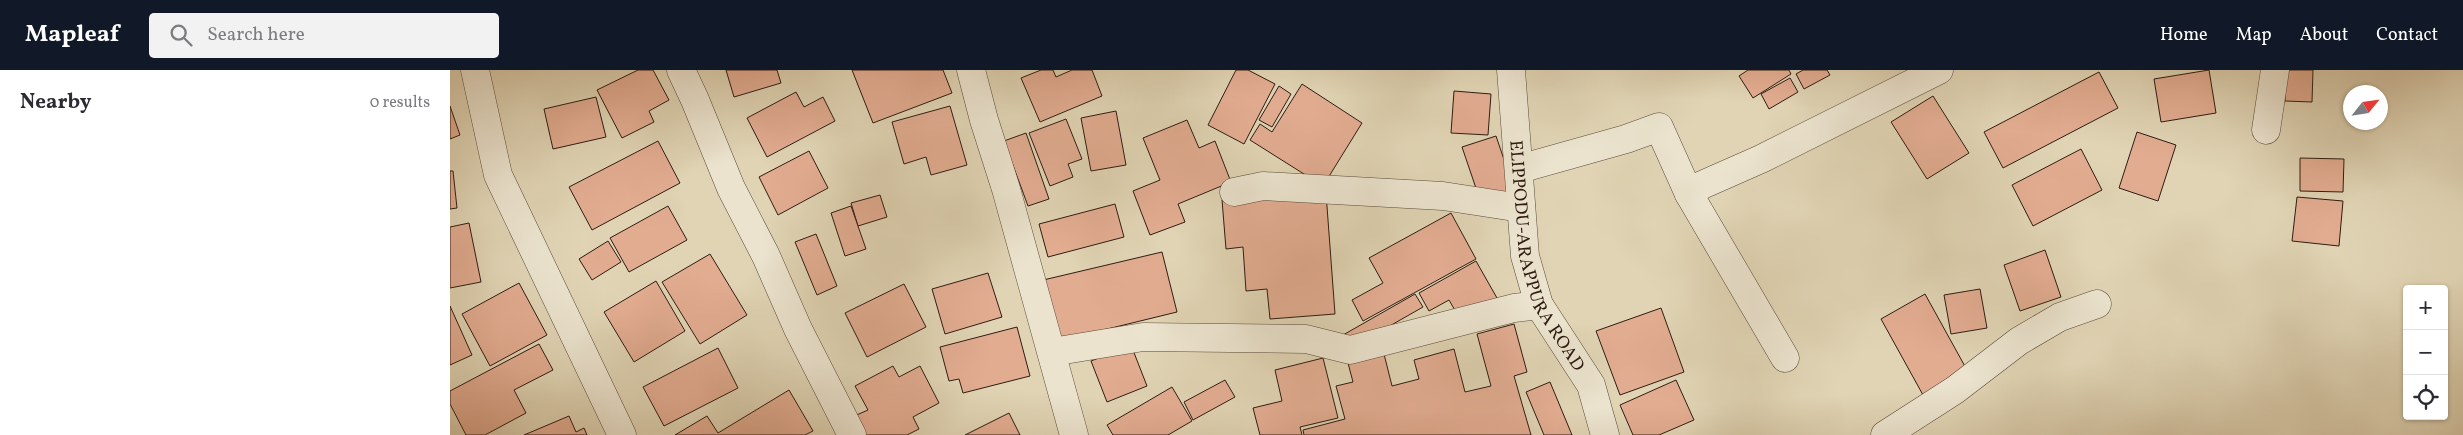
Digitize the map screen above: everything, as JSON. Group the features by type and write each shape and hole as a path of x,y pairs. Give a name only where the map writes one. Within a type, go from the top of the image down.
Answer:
{"street":[{"path":"475,70 498,175 622,435"},
{"path":"681,70 731,188 766,256 798,328 852,435"},
{"path":"971,70 1074,435"},
{"name":"ELIPPODU-ARAPPURA ROAD","path":"1512,70 1525,256 1539,305 1591,385 1605,435"},
{"path":"1689,194 1939,70"},
{"path":"2266,130 2275,70"},
{"path":"1519,169 1626,140 1659,126 1689,194 1785,358"},
{"path":"1234,192 1263,186 1443,196 1521,208"},
{"path":"1885,435 1955,390 2019,341 2060,317 2097,304"},
{"path":"1052,352 1143,336 1306,339 1350,350 1514,308 1539,305"}],"building":[{"path":"638,70 653,70 669,100 649,111 654,122 622,138 597,90"},
{"path":"726,70 777,70 781,83 734,97"},
{"path":"852,70 943,70 952,93 873,123"},
{"path":"1041,70 1053,70 1056,77 1072,70 1092,70 1102,96 1040,122 1021,78"},
{"path":"1236,70 1248,70 1275,84 1244,144 1208,125"},
{"path":"1748,70 1789,70 1791,74 1753,98 1739,76"},
{"path":"1803,70 1827,70 1830,75 1804,89 1796,74"},
{"path":"2209,70 2216,113 2161,122 2154,79"},
{"path":"2285,70 2313,70 2312,102 2285,101"},
{"path":"2099,72 2118,108 2003,168 1984,132"},
{"path":"1790,78 1798,92 1769,109 1761,94"},
{"path":"1302,84 1362,123 1323,186 1250,140 1260,124 1272,132"},
{"path":"1279,86 1291,94 1272,127 1259,120"},
{"path":"1454,91 1491,94 1488,135 1451,133"},
{"path":"796,92 804,107 823,97 835,121 767,157 747,118"},
{"path":"1933,96 1969,153 1927,179 1891,122"},
{"path":"596,97 606,137 553,149 544,109"},
{"path":"450,106 460,135 450,139"},
{"path":"950,106 967,165 931,175 926,157 904,164 892,122"},
{"path":"1116,111 1126,165 1091,171 1081,118"},
{"path":"1066,119 1082,159 1068,164 1073,177 1050,186 1029,133"},
{"path":"1187,120 1199,148 1215,141 1231,182 1178,204 1185,222 1150,235 1133,191 1160,180 1143,138"},
{"path":"2137,132 2176,145 2158,201 2119,188"},
{"path":"1026,133 1049,199 1028,206 1004,141"},
{"path":"1496,136 1514,189 1480,200 1462,147"},
{"path":"658,141 680,183 592,230 569,187"},
{"path":"2081,149 2102,190 2033,226 2012,185"},
{"path":"809,151 828,188 778,215 759,177"},
{"path":"2300,158 2344,159 2343,192 2300,191"},
{"path":"450,171 453,171 457,208 450,209"},
{"path":"1326,193 1335,314 1270,319 1267,289 1246,291 1243,247 1226,249 1222,200"},
{"path":"880,195 887,217 858,226 851,203"},
{"path":"2297,197 2343,201 2339,246 2292,241"},
{"path":"1115,204 1124,237 1048,257 1039,224"},
{"path":"668,206 687,240 629,272 610,238"},
{"path":"851,206 866,249 845,256 831,213"},
{"path":"1451,213 1476,259 1363,321 1352,300 1383,283 1369,258"},
{"path":"469,223 481,282 450,288 450,227"},
{"path":"816,234 837,286 817,295 795,242"},
{"path":"608,241 621,262 592,280 579,259"},
{"path":"2045,250 2061,297 2020,311 2004,265"},
{"path":"1162,252 1177,312 1054,342 1039,281"},
{"path":"710,254 747,315 700,344 662,282"},
{"path":"1476,261 1497,298 1460,319 1449,300 1429,311 1419,293"},
{"path":"988,273 1002,317 945,334 932,289"},
{"path":"656,281 685,331 634,362 604,312"},
{"path":"519,283 547,335 490,366 462,314"},
{"path":"904,284 926,327 867,357 845,313"},
{"path":"1980,289 1987,328 1951,334 1944,295"},
{"path":"1415,294 1423,307 1351,348 1343,335"},
{"path":"1925,294 1967,370 1923,395 1881,319"},
{"path":"450,306 472,355 450,365"},
{"path":"1661,308 1684,372 1620,395 1596,331"},
{"path":"1514,324 1527,372 1514,376 1531,435 1304,435 1303,430 1345,419 1336,386 1353,382 1348,363 1384,354 1392,386 1419,379 1414,360 1454,349 1465,392 1491,386 1477,334"},
{"path":"1017,327 1030,376 963,393 959,379 949,381 940,347"},
{"path":"539,344 553,370 514,390 526,413 485,435 466,435 450,404 450,391"},
{"path":"1131,345 1147,386 1107,402 1091,361"},
{"path":"718,348 738,388 664,426 643,387"},
{"path":"1323,358 1338,418 1300,427 1302,435 1260,435 1253,408 1282,401 1275,370"},
{"path":"893,366 899,377 920,366 939,403 913,417 919,429 907,435 862,435 852,417 868,410 855,386"},
{"path":"1225,380 1235,397 1193,420 1184,402"},
{"path":"1676,380 1694,420 1659,435 1633,435 1620,405"},
{"path":"1550,382 1572,435 1544,435 1526,392"},
{"path":"1172,387 1192,421 1168,435 1113,435 1107,425"},
{"path":"789,390 813,431 805,435 675,435 707,416 718,433"},
{"path":"1009,413 1020,435 965,435"},
{"path":"569,416 576,432 584,428 587,435 524,435"}]}
